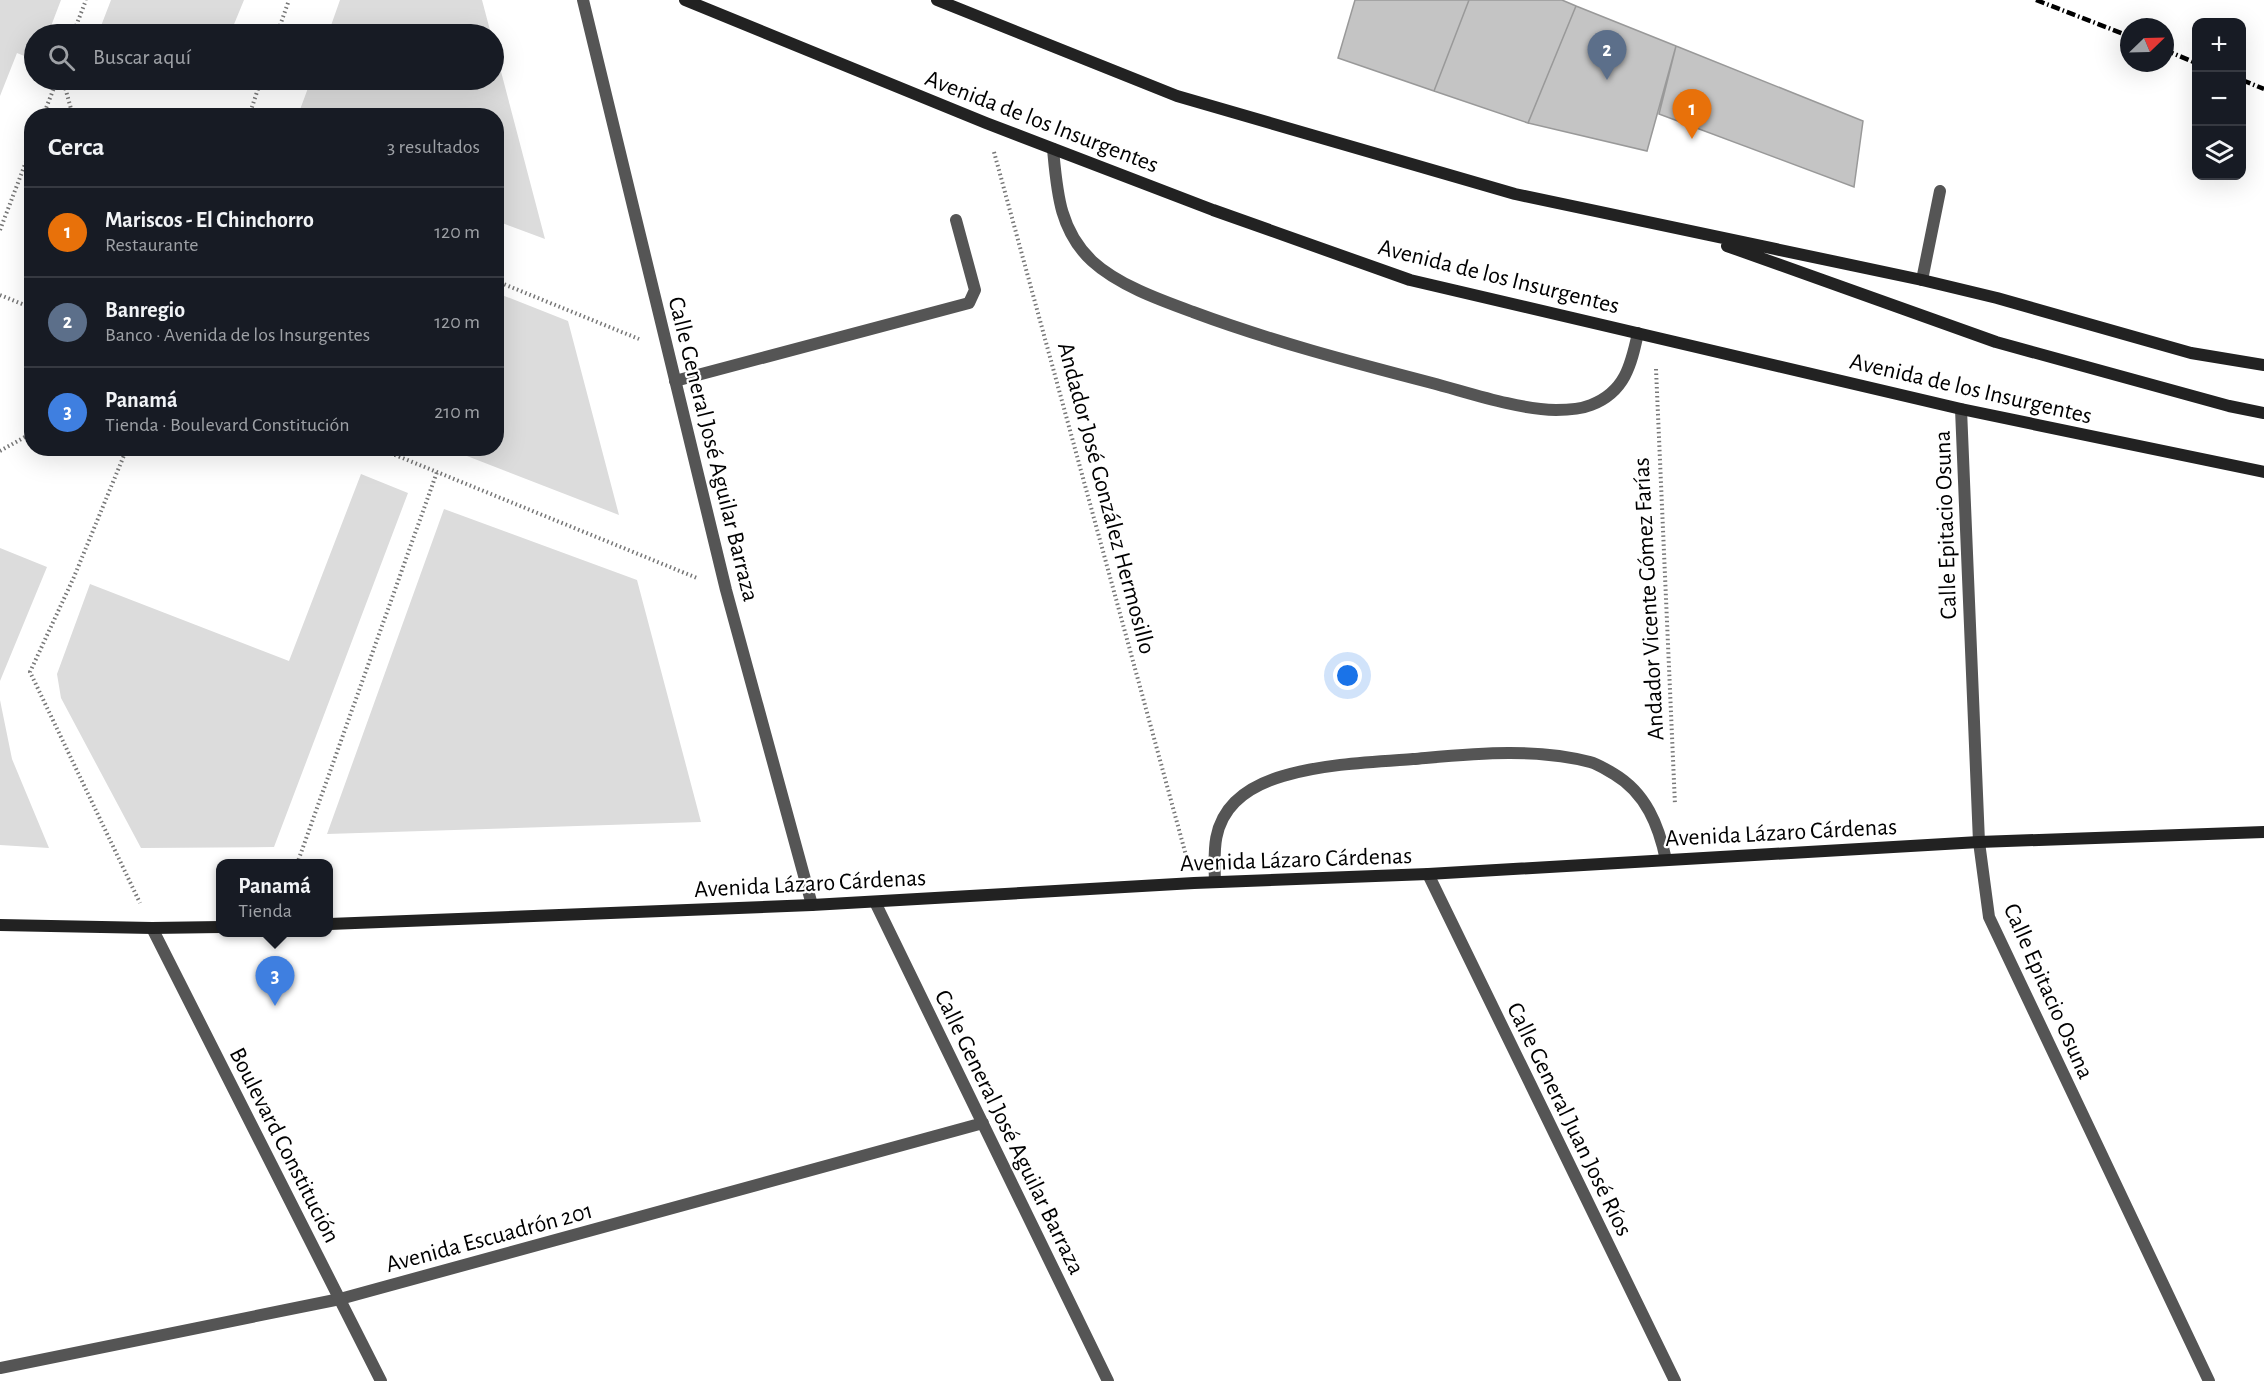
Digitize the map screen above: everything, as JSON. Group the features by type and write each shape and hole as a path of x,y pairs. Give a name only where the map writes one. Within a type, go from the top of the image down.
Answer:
{"main road":[{"name":"Avenida de los Insurgentes","path":"685,0 1053,149 1213,210 1410,280 1961,409 2264,472"},
{"path":"937,0 1177,96 1515,194 1922,280 1996,298 2191,353 2264,365"},
{"path":"1684,230 1996,342 2229,406 2264,413"},
{"name":"Avenida Lázaro Cárdenas","path":"333,924 875,902 1194,883 1428,874 1979,842 2264,831"},
{"path":"0,925 216,927"}],"street":[{"name":"Calle General José Aguilar Barraza","path":"583,0 726,590 812,905"},
{"path":"1053,149 1058,202 1063,219 1070,234 1093,262 1156,299 1238,329 1336,358 1466,392 1525,406 1554,410 1591,405 1606,398 1621,385 1632,364 1638,333"},
{"path":"1922,280 1940,191"},
{"path":"675,381 969,303 975,290 956,220"},
{"name":"Calle Epitacio Osuna","path":"1961,409 1979,842 1989,916 2209,1381"},
{"path":"1215,882 1214,849 1217,831 1224,814 1237,800 1256,787 1282,776 1363,762 1474,754 1529,754 1564,758 1591,762 1614,774 1631,785 1643,799 1660,835 1666,860"},
{"name":"Calle General Juan José Ríos","path":"1428,874 1675,1381"},
{"name":"Calle General José Aguilar Barraza","path":"875,902 1108,1381"},
{"name":"Boulevard Constitución","path":"152,928 381,1381"},
{"name":"Avenida Escuadrón 201","path":"0,1368 340,1299 983,1124"}],"path":[{"path":"77,24 86,0"},
{"path":"280,24 288,0"},
{"path":"46,108 53,90"},
{"path":"66,90 71,108"},
{"path":"252,108 258,90"},
{"name":"Andador José González Hermosillo","path":"986,123 1194,883"},
{"path":"0,230 24,167"},
{"path":"504,284 668,350"},
{"path":"0,295 24,305"},
{"name":"Andador Vicente Gómez Farías","path":"1654,337 1676,812"},
{"path":"0,451 24,438"},
{"path":"124,456 74,577 30,672 152,928"},
{"path":"398,456 726,590"},
{"path":"299,859 437,472"}],"shaded area":[{"path":"0,0 61,0 52,24 24,24 24,56 17,53 0,96"},
{"path":"111,0 244,0 234,24 102,24"},
{"path":"340,0 482,0 488,24 332,24"},
{"path":"504,83 545,239 504,224 504,108 301,108 307,90 504,90"},
{"path":"504,296 568,321 619,515 467,456 504,456"},
{"path":"361,474 408,493 274,847 141,848 61,698 57,674 90,584 289,661"},
{"path":"444,509 637,580 701,822 327,834"},
{"path":"0,548 47,567 0,681"},
{"path":"0,700 12,759 49,848 0,845"}],"building":[{"path":"1355,0 1469,0 1434,91 1338,58"},
{"path":"1469,0 1562,0 1576,6 1528,123 1434,91"},
{"path":"1576,6 1676,46 1647,151 1528,123"},
{"path":"1676,46 1863,121 1854,187 1659,114"}],"railway":[{"path":"2036,0 2120,33"},
{"path":"2174,54 2192,61"},
{"path":"2246,82 2264,89"}],"place":[{"name":"Banregio","path":"1607,80"},
{"name":"Mariscos - El Chinchorro","path":"1692,139"},
{"name":"Panamá","path":"275,1006"}]}
